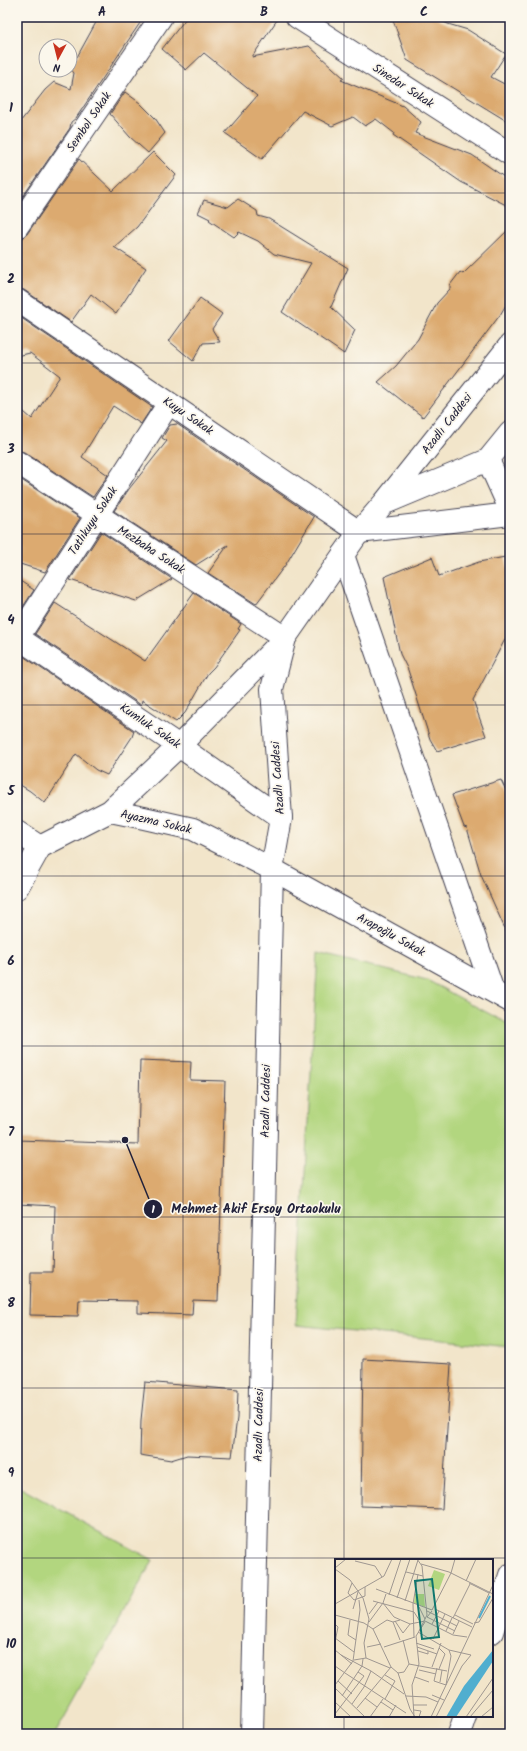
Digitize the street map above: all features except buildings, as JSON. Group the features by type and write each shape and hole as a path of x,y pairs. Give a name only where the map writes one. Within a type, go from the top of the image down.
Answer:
{"street":[{"name":"Sembol Sokak","path":"17,227 161,17"},
{"name":"Sinedar Sokak","path":"297,17 510,154"},
{"name":"Kuyu Sokak","path":"17,300 359,532"},
{"name":"Azadlı Caddesi","path":"252,1734 272,869 281,818 272,689 285,638 359,532 384,503 510,345"},
{"name":"Tatlıkuyu Sokak","path":"17,638 169,403"},
{"name":"Azadlı Caddesi","path":"384,503 488,460 510,433"},
{"path":"488,460 510,509"},
{"name":"Mezbaha Sokak","path":"17,462 285,638"},
{"path":"359,532 510,514"},
{"path":"343,555 501,996"},
{"name":"Kumluk Sokak","path":"17,638 179,746 281,818"},
{"path":"110,811 179,746 285,638"},
{"name":"Ayazma Sokak","path":"40,846 110,811 193,829 272,869"},
{"path":"17,832 40,846 17,888"},
{"name":"Arapoğlu Sokak","path":"272,869 501,996"},
{"path":"493,1629 510,1575"},
{"path":"460,1734 465,1717"}],"green space":[{"path":"318,953 427,980 510,1025 510,1347 296,1325"},
{"path":"17,1486 153,1560 55,1734 17,1734"}],"place":[{"name":"Mehmet Akif Ersoy Ortaokulu","path":"125,1140"}]}
